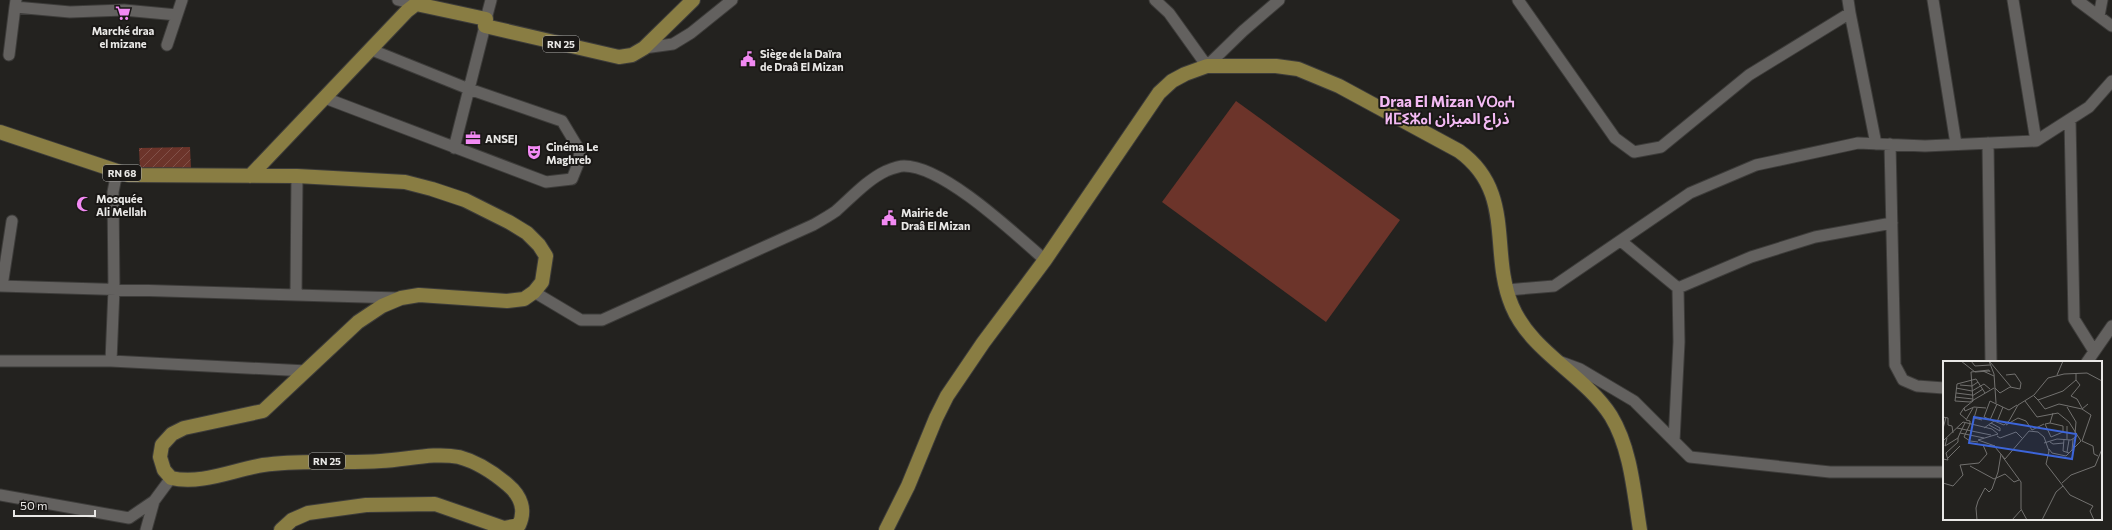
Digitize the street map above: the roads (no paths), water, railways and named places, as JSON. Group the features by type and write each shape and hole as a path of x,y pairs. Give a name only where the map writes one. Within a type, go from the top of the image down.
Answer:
{"main road":[{"name":"RN 25","path":"416,4 619,57 632,55 644,48 693,0"},
{"path":"250,176 372,50 407,11 416,4"},
{"path":"886,530 908,486 936,418 947,396 983,343 1045,260 1159,93 1172,81 1185,74 1207,66 1262,66 1298,69 1339,86 1459,151 1470,159 1480,170 1495,202 1506,290 1512,307 1522,323 1558,361 1594,395 1611,416 1627,454 1640,530"},
{"name":"RN 68","path":"0,132 117,172 145,176 250,176"},
{"path":"171,478 164,470 160,457 162,445 172,434 184,428 263,411 358,322 382,306 401,298 419,295 440,295 507,301 524,298 534,292 542,282 546,256 539,245 527,233 465,200 405,182 297,176 250,176"},
{"name":"RN 25","path":"171,478 184,481 262,465 289,462 380,462 441,456 458,457 494,473 510,487 521,500 523,518 521,528 504,528 435,504 366,505 308,513 292,520 281,530"}],"street":[{"path":"167,45 182,0"},
{"path":"398,0 416,4"},
{"path":"454,148 486,22 490,0"},
{"path":"644,48 673,44 691,33 732,0"},
{"path":"1155,0 1169,13 1207,66 1243,31 1279,0"},
{"path":"1518,0 1615,138 1634,152 1661,147 1749,75 1850,13"},
{"path":"1848,0 1876,144"},
{"path":"1933,0 1956,144"},
{"path":"2013,0 2036,141"},
{"path":"2077,0 2112,26"},
{"path":"2099,16 2102,0"},
{"path":"9,55 16,4 70,12 124,10 177,15"},
{"path":"325,98 546,182 572,179 578,164 580,150 562,122 469,89 372,50"},
{"path":"1506,290 1554,286 1690,193 1756,165 1858,143 1925,146 2036,141 2089,107 2112,81"},
{"path":"2070,119 2074,319 2094,351"},
{"path":"1988,143 1991,361"},
{"path":"1890,144 1895,365 1903,380 1917,386 1943,388"},
{"path":"534,292 581,320 602,320 813,225 835,212 860,189 886,171 904,166 930,173 956,188 983,207 1045,260"},
{"path":"111,361 114,289 113,192 117,172"},
{"path":"296,294 297,176"},
{"path":"12,221 1,286 401,298"},
{"path":"1678,288 1751,257 1815,237 1892,223"},
{"path":"1621,241 1678,288 1679,342 1674,441"},
{"path":"2088,361 2112,326"},
{"path":"0,361 111,361 307,371"},
{"path":"1558,361 1580,369 1634,401 1690,457 1830,472 1943,472"},
{"path":"0,495 129,518 154,501 171,478"},
{"path":"146,530 154,501"}],"place":[{"name":"Marché draa el mizane","path":"123,13"},
{"name":"Siège de la Daïra de Draâ El Mizan","path":"748,59"},
{"name":"ANSEJ","path":"473,138"},
{"name":"Cinéma Le Maghreb","path":"534,152"},
{"name":"Mosquée Ali Mellah","path":"84,204"},
{"name":"Mairie de Draâ El Mizan","path":"889,218"}],"district":[{"name":"Draa El Mizan ⴸⵔⴰⵄ ⵍⵎⵉⵣⴰⵏ ذراع الميزان","path":"1447,110"}]}
